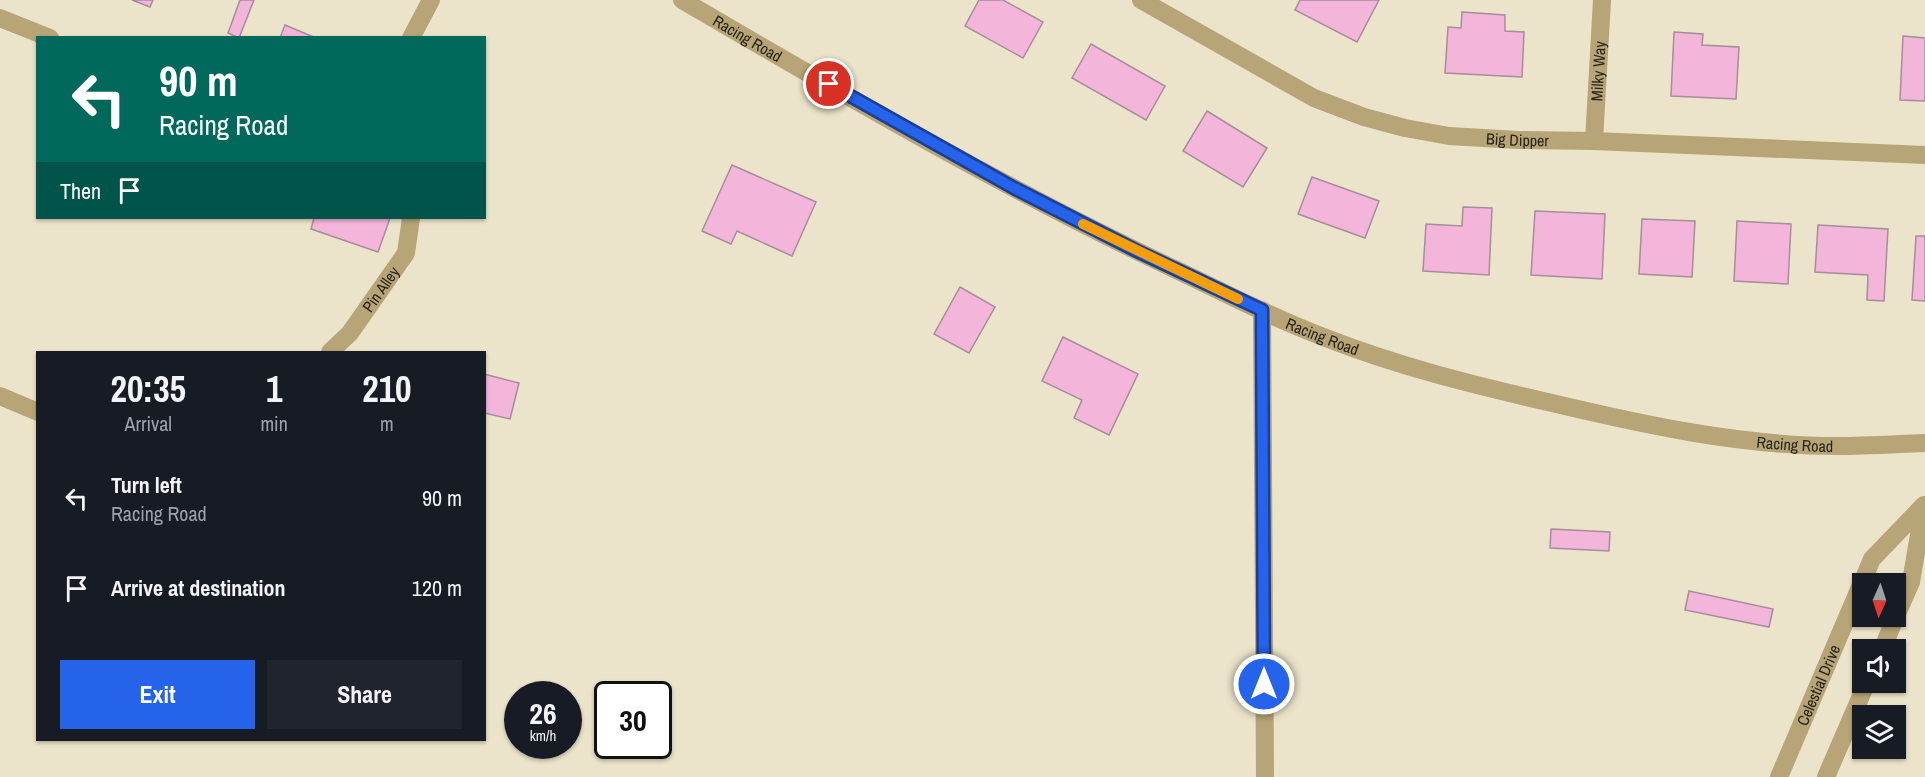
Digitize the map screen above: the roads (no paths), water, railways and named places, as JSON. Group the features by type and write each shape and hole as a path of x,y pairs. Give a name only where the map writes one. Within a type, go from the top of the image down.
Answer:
{"street":[{"path":"412,36 431,0"},
{"name":"Racing Road","path":"682,0 1014,188 1137,251 1322,337 1447,379 1624,420 1738,439 1836,446 1925,443"},
{"name":"Big Dipper","path":"1141,0 1314,98 1364,117 1404,128 1449,135 1518,140 1925,155"},
{"name":"Milky Way","path":"1594,141 1602,0"},
{"path":"0,18 45,36"},
{"name":"Pin Alley","path":"331,351 350,333 406,253 411,219"},
{"path":"1262,310 1265,777"},
{"path":"0,396 36,411"},
{"name":"Celestial Drive","path":"1906,593 1911,582 1924,504"},
{"name":"Celestial Drive","path":"1779,777 1872,559 1924,504"},
{"path":"1826,777 1862,693"}]}
